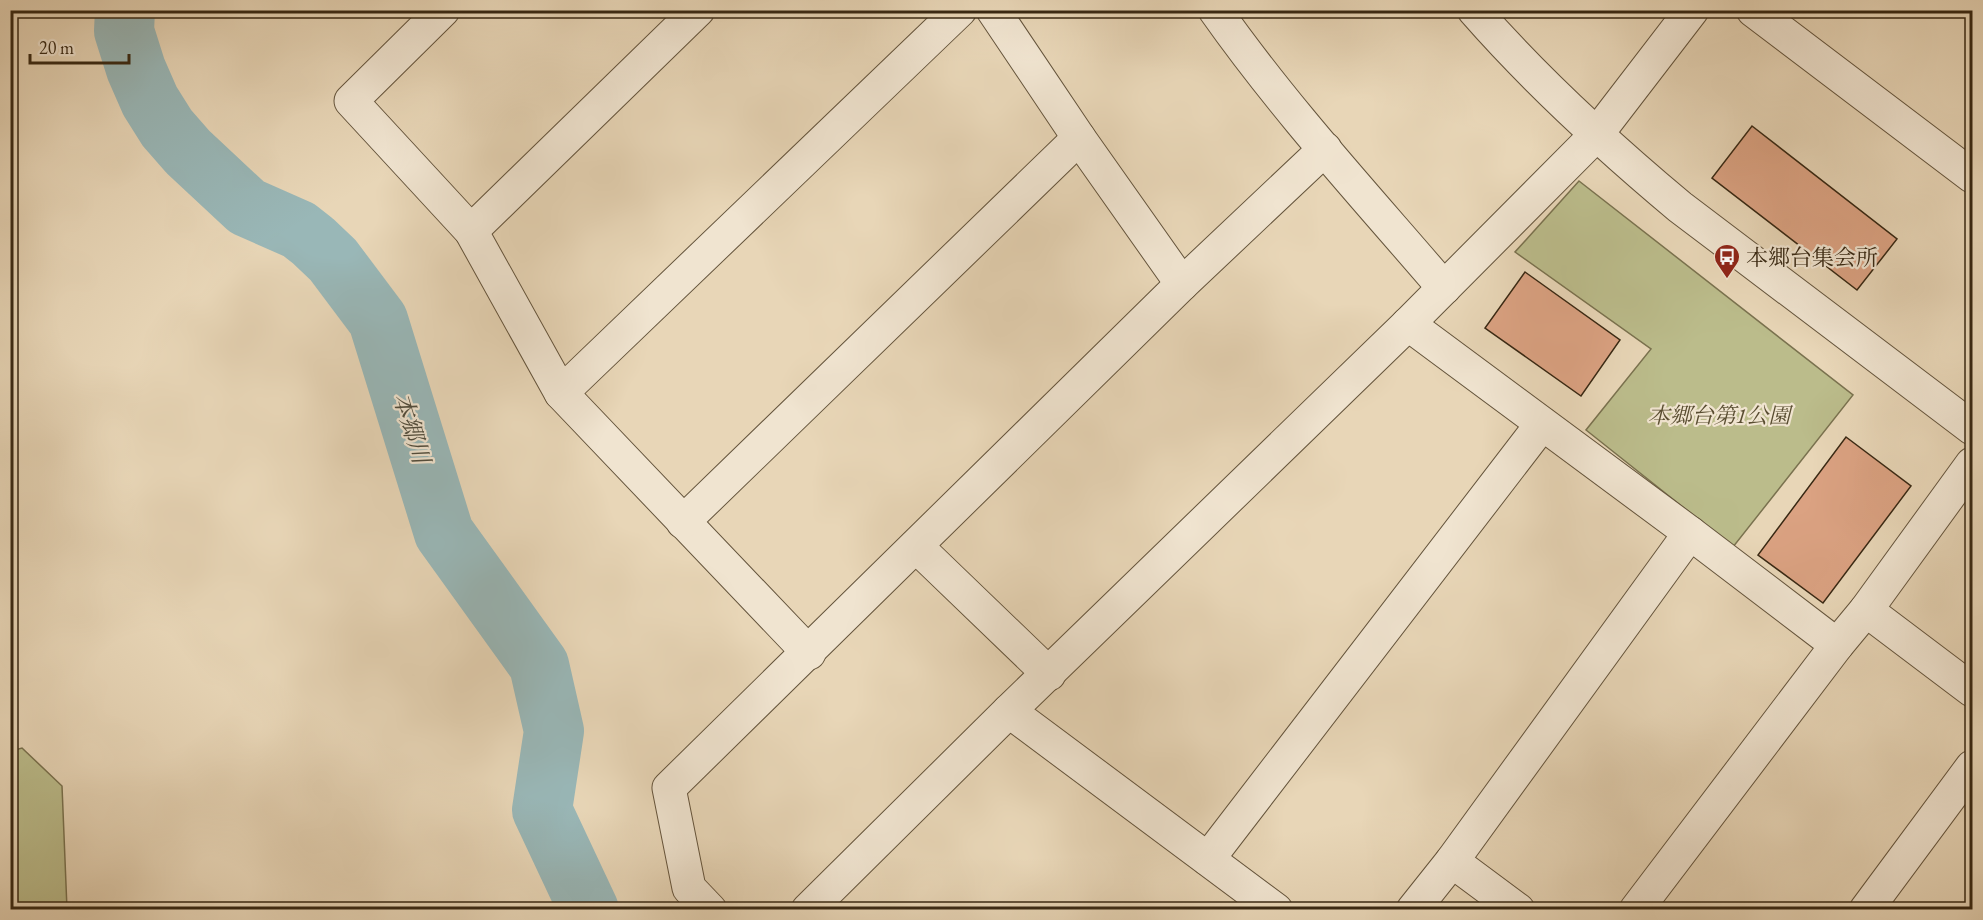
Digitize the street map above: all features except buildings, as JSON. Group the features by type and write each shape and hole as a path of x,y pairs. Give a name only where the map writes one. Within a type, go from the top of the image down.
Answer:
{"street":[{"path":"443,10 351,100 471,231 561,393 809,653"},
{"path":"471,231 698,10"},
{"path":"561,393 960,10"},
{"path":"993,10 1079,138 1182,284"},
{"path":"1215,10 1240,46 1444,288"},
{"path":"1474,10 1505,46 1596,135 1680,207 1972,428"},
{"path":"808,909 1408,324 1596,135 1692,10"},
{"path":"1753,10 1972,176"},
{"path":"683,522 1079,138"},
{"path":"710,909 689,888 669,788 809,653 1182,284 1325,149"},
{"path":"1408,324 1837,645"},
{"path":"1208,859 1542,424"},
{"path":"1636,909 1866,610 1972,464"},
{"path":"1413,909 1452,861 1690,533"},
{"path":"916,546 1049,674"},
{"path":"1866,610 1972,690"},
{"path":"1009,711 1276,909"},
{"path":"1866,909 1972,767"},
{"path":"1452,861 1518,909"}],"green space":[{"name":"本郷台第1公園","path":"1579,181 1853,395 1733,547 1586,430 1651,349 1515,252"},
{"path":"22,748 62,786 67,909 11,909 11,751"}],"waterway":[{"name":"本郷川","path":"125,10 124,31 136,69 150,101 167,128 188,152 247,207 299,230 313,241 333,260 378,320 444,533 539,665 554,731 542,810 589,910"}],"place":[{"name":"本郷台集会所","path":"1727,280"}]}
